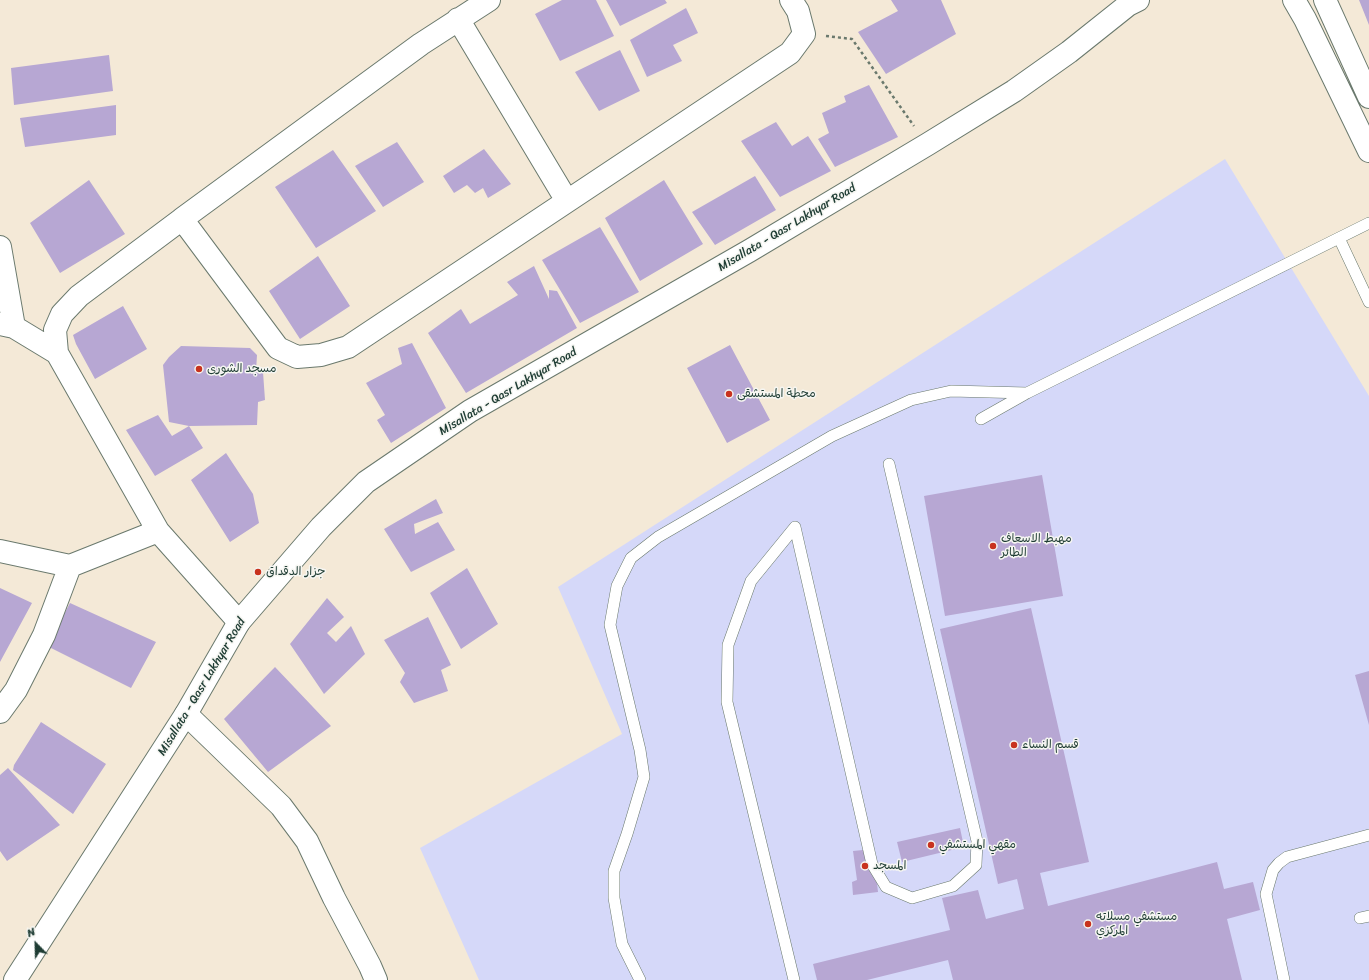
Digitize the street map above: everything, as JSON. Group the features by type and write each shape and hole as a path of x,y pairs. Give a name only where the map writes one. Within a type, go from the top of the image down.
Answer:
{"street":[{"path":"239,622 158,531 57,353 55,330 62,314 79,296 421,44 489,0"},
{"path":"182,219 278,348 297,356 303,356 321,355 348,347 790,53 804,34 798,11 791,0"},
{"path":"1294,0 1305,19 1369,151"},
{"path":"1324,0 1369,97"},
{"name":"Misallata - Qasr Lakhyar Road","path":"15,980 186,714 239,622 321,527 366,482 470,411 749,251 1014,91 1069,52 1133,2"},
{"path":"458,20 567,201"},
{"path":"0,247 7,325 57,353"},
{"path":"0,551 70,566 158,531"},
{"path":"0,712 16,690 44,635 70,566"},
{"path":"186,714 281,806 307,841 376,980"}],"lane":[{"path":"981,419 1027,393 1369,223"},
{"path":"1339,238 1369,302"},
{"path":"640,980 622,944 614,898 614,871 644,777 640,750 610,625 617,586 631,558 658,537 832,436 911,400 951,391 1027,393"},
{"path":"794,980 727,702 728,645 751,581 795,526 872,864 886,887 912,898 953,886 976,865 977,841 889,464"},
{"path":"1284,980 1266,894 1273,870 1279,862 1287,857 1369,835"}],"path":[{"path":"804,34 852,39 928,144"}],"shaded area":[{"path":"1225,159 1369,396 1369,980 479,980 420,848 622,734 558,587"}],"building":[{"path":"562,0 596,0 614,36 560,61 535,14"},
{"path":"606,0 665,0 667,3 620,26"},
{"path":"891,0 941,0 956,34 886,74 858,32 898,11"},
{"path":"1359,0 1369,0 1369,25"},
{"path":"686,8 698,33 673,45 682,61 647,77 630,40"},
{"path":"620,50 640,91 599,111 575,72"},
{"path":"109,55 113,91 14,105 11,68"},
{"path":"869,85 898,137 835,167 818,139 829,133 822,113 846,102 844,96"},
{"path":"116,105 116,135 25,147 20,118"},
{"path":"776,122 792,146 808,136 831,171 780,197 741,141"},
{"path":"397,142 424,182 383,207 355,166"},
{"path":"484,149 511,184 488,198 483,188 475,193 467,185 454,193 443,176"},
{"path":"333,150 376,211 316,248 275,187"},
{"path":"755,176 776,210 715,245 692,212"},
{"path":"89,180 125,234 60,273 30,223"},
{"path":"664,180 703,244 640,281 605,218"},
{"path":"600,227 639,292 580,323 542,260"},
{"path":"318,256 350,306 300,339 269,291"},
{"path":"534,266 549,299 549,290 557,291 577,328 466,393 428,333 461,309 470,324 518,295 507,282"},
{"path":"123,306 147,349 95,379 76,344 73,335"},
{"path":"412,343 446,408 391,443 377,420 385,415 366,383 402,364 398,348"},
{"name":"محطة المستشقى","path":"730,345 770,420 727,443 687,368"},
{"path":"181,346 250,348 257,355 256,371 263,372 265,400 258,402 257,425 189,426 169,422 163,365"},
{"path":"158,415 172,436 189,426 203,448 155,476 126,430"},
{"path":"226,453 253,494 259,523 230,542 191,480"},
{"name":"مهبط الاسعاف الطائر","path":"1042,475 1063,596 945,616 924,496"},
{"path":"436,499 443,513 414,524 415,534 438,522 455,550 411,572 384,529"},
{"path":"467,568 498,624 461,649 430,593"},
{"path":"0,588 32,603 0,662"},
{"path":"327,598 344,617 327,633 336,642 351,626 365,654 324,694 290,644"},
{"path":"70,603 156,642 131,688 47,646"},
{"path":"1031,608 1089,862 1040,873 1048,906 1217,862 1224,889 1253,882 1260,910 1227,919 1242,980 953,980 948,960 867,980 817,980 813,964 950,930 942,898 978,890 986,919 1024,909 1017,879 998,884 940,629"},
{"path":"428,617 451,665 441,670 448,691 414,703 400,682 405,673 384,640"},
{"path":"275,667 331,726 268,772 224,719"},
{"path":"1369,671 1369,725 1355,675"},
{"path":"41,722 106,764 73,814 13,770 14,765"},
{"path":"8,768 60,825 7,861 0,851 0,775"},
{"name":"مقهي المستشفي","path":"960,828 964,847 902,862 897,842"},
{"name":"المسجد","path":"873,849 878,892 853,895 852,882 857,880 853,851"}],"place":[{"name":"مسجد الشورى","path":"199,369"},
{"name":"محطة المستشقى","path":"729,394"},
{"name":"مهبط الاسعاف الطائر","path":"993,546"},
{"name":"جزار الدقداق","path":"258,572"},
{"name":"قسم النساء","path":"1014,745"},
{"name":"مقهي المستشفي","path":"931,845"},
{"name":"المسجد","path":"865,866"},
{"name":"مستشفي مسلاته المركزي","path":"1088,924"}]}
